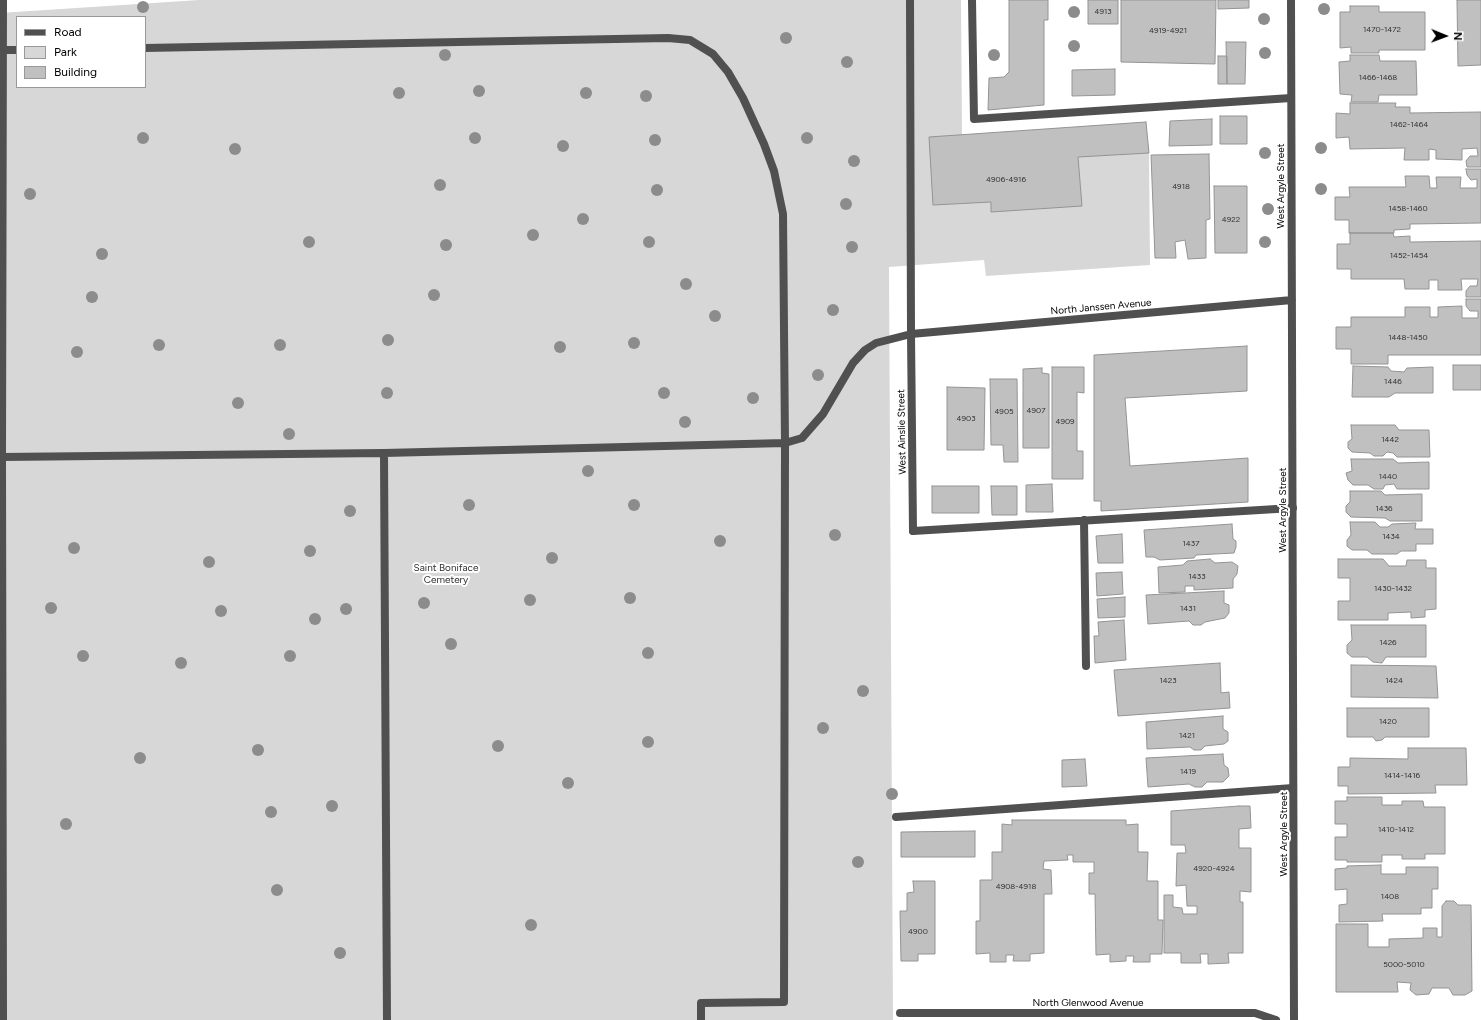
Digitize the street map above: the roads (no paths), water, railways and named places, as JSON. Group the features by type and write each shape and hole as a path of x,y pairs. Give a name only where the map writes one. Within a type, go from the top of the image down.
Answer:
{"street":[{"path":"3,0 3,1020"},
{"name":"West Ainslie Street","path":"910,0 913,530 1084,520"},
{"path":"972,0 974,119 1291,98"},
{"name":"West Argyle Street","path":"1291,0 1294,1020"},
{"path":"146,48 668,38 690,40 713,54 728,72 743,98 764,144 774,171 783,214 785,443 784,1002 701,1003 701,1020"},
{"path":"3,50 16,50"},
{"name":"North Janssen Avenue","path":"2,457 384,453 785,443 802,438 823,414 853,363 865,350 876,343 911,334 1292,300"},
{"path":"384,453 387,1020"},
{"path":"1086,666 1084,520 1293,508"},
{"path":"896,817 1294,788"},
{"name":"North Glenwood Avenue","path":"900,1017 1255,1013 1276,1020"}],"park label":[{"name":"Saint Boniface Cemetery","path":"446,574"}]}
